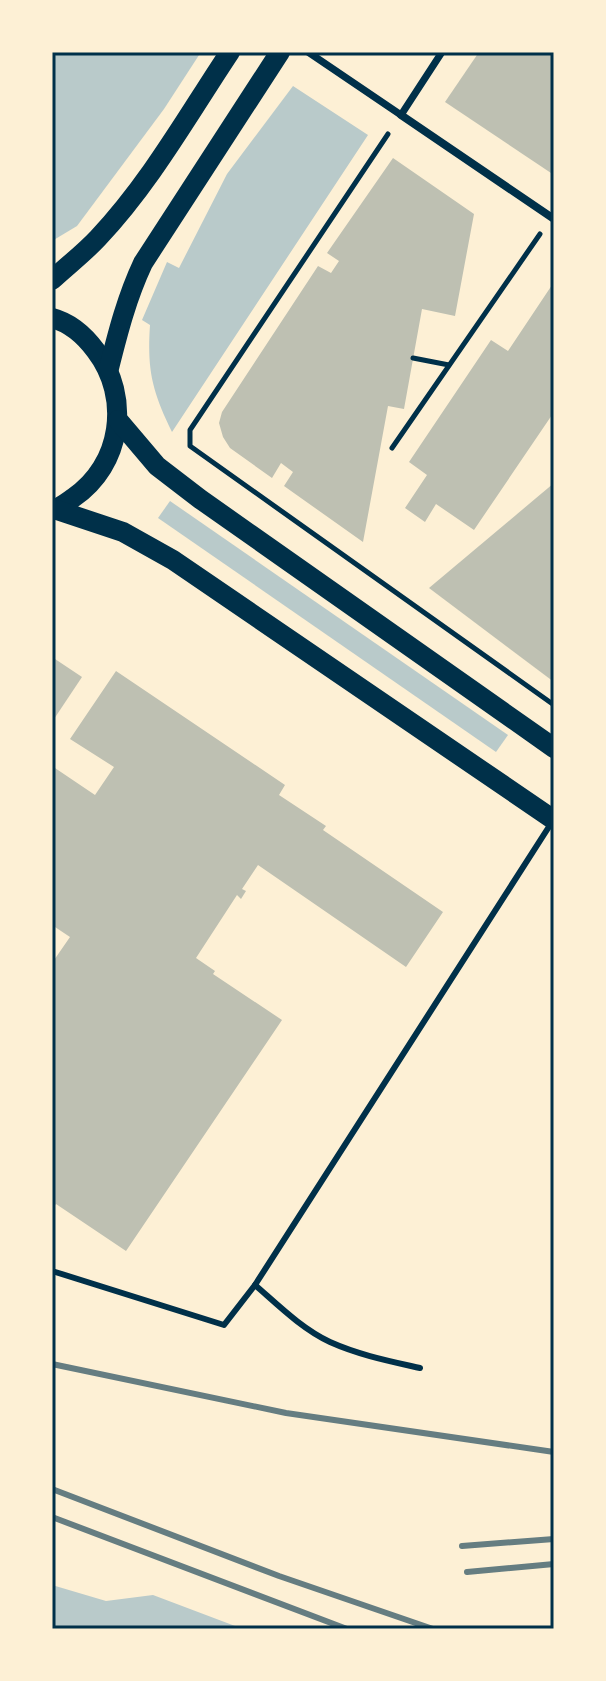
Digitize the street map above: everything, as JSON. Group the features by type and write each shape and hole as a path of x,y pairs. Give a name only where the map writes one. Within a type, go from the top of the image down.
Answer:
{"main road":[{"path":"109,368 121,320 143,263 280,52"},
{"path":"52,280 98,238 119,213 158,162 227,57"},
{"path":"52,318 84,336 109,368 117,393 118,420 111,451 98,475 83,492 54,510"},
{"path":"118,420 157,466 200,499 554,748"},
{"path":"54,510 123,532 173,560 554,819"}],"street":[{"path":"308,52 553,218"},
{"path":"401,115 442,52"}],"lane":[{"path":"52,1271 224,1325 255,1285 554,819"},
{"path":"255,1285 327,1341 364,1355 420,1368"}],"path":[{"path":"401,115 190,430 190,446 554,704"},
{"path":"392,448 553,218"},
{"path":"413,358 449,365"}],"shaded area":[{"path":"58,52 201,52 164,109 77,226 52,241 52,60"},
{"path":"293,86 368,135 172,432 152,380 150,325 142,320 167,262 179,268 227,174"},
{"path":"170,501 508,735 496,752 158,518"},
{"path":"52,1585 106,1601 153,1595 243,1629 52,1629"}],"building":[{"path":"479,52 554,52 554,175 445,102"},
{"path":"393,158 474,214 455,316 422,309 404,409 388,406 363,542 284,486 293,472 281,463 272,478 230,448 219,423 222,412 318,266 331,273 339,261 327,253"},
{"path":"554,282 554,412 474,530 436,504 425,522 405,508 427,475 409,462 491,340 508,351"},
{"path":"554,483 554,682 429,588"},
{"path":"52,657 82,677 52,722"},
{"path":"116,671 285,785 279,795 326,826 323,830 443,912 406,967 258,865 242,889 246,891 241,899 237,895 196,958 215,971 213,974 282,1020 126,1251 56,1204 52,1210 52,963 70,937 52,925 52,766 95,795 114,767 70,739"}],"railway":[{"path":"52,1364 286,1413 554,1452"},
{"path":"52,1489 279,1576 433,1629"},
{"path":"52,1517 347,1629"},
{"path":"462,1546 554,1539"},
{"path":"467,1572 554,1564"}]}
